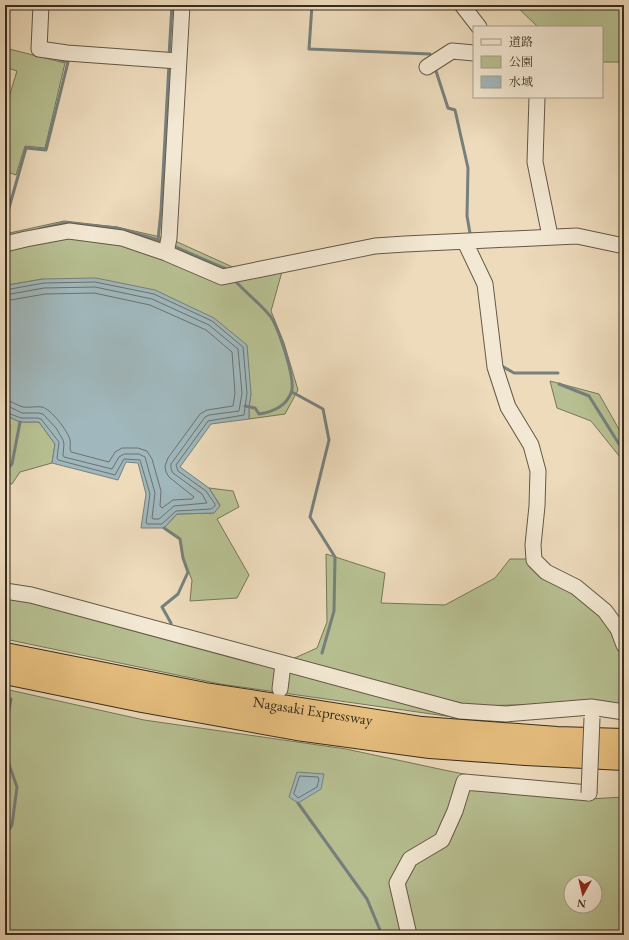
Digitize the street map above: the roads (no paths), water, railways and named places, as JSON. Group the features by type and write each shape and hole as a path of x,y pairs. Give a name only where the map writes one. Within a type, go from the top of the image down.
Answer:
{"highway":[{"name":"Nagasaki Expressway","path":"5,654 205,694 422,728 557,738 624,740"},
{"name":"Nagasaki Expressway","path":"5,673 142,701 321,732 430,747 624,759"}],"street":[{"path":"41,5 39,49 67,53 178,61"},
{"path":"166,253 182,5"},
{"path":"462,5 478,26"},
{"path":"427,67 452,51 473,53"},
{"path":"537,98 534,162 550,236"},
{"path":"5,244 69,232 122,238 166,253 222,277 375,246 550,236 578,236 624,246"},
{"path":"465,242 485,284 495,367 508,407 531,445 538,471 537,506 533,545 534,560 546,572 576,587 605,611 618,629 624,645"},
{"path":"5,591 31,594 283,664 460,711 506,714 624,712"},
{"path":"280,689 283,664"},
{"path":"409,935 397,882 410,859 442,840 455,811 464,782 589,793 591,713"}],"water":[{"path":"96,278 155,290 214,318 247,345 251,394 249,419 211,424 180,467 209,488 220,506 214,513 177,514 164,528 141,528 146,494 138,463 126,462 118,480 52,463 55,444 39,422 20,422 5,415 5,287 8,285 43,279"},
{"path":"297,772 324,774 321,789 298,803 289,797"}],"waterway":[{"path":"169,56 172,5"},
{"path":"312,5 309,49 430,54"},
{"path":"5,222 26,148 46,150 68,62 55,58"},
{"path":"164,242 158,240 169,64"},
{"path":"435,68 448,108 455,110 468,168 467,216 470,233"},
{"path":"40,229 65,223 117,228 158,240"},
{"path":"173,246 226,269"},
{"path":"233,279 271,317 282,343 289,367 292,387 289,398 278,408 269,412 259,414 255,408 245,406"},
{"path":"500,365 514,373 558,373"},
{"path":"559,384 589,396 619,444 624,448"},
{"path":"292,392 323,409 329,440 310,517 335,557 334,611 322,653"},
{"path":"5,471 12,464 20,422"},
{"path":"164,528 180,539 183,558 188,572 178,594 162,607 171,623"},
{"path":"5,734 11,699"},
{"path":"5,753 17,787 12,825 5,836"},
{"path":"298,803 367,899 382,935"}]}
